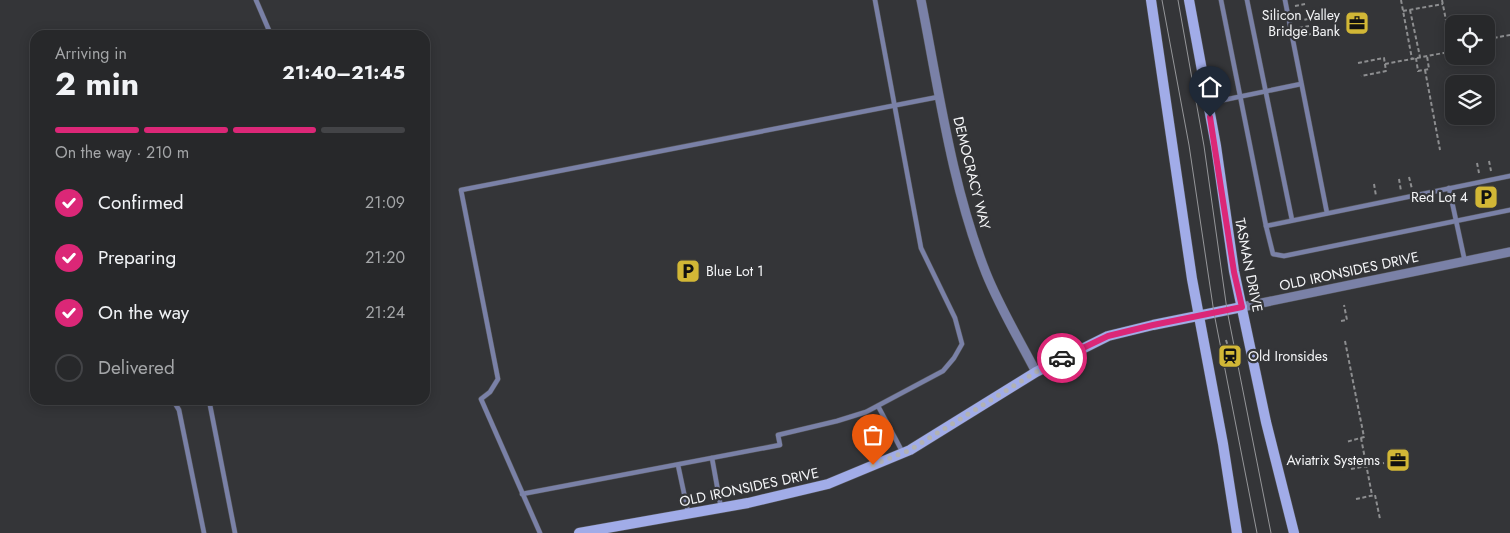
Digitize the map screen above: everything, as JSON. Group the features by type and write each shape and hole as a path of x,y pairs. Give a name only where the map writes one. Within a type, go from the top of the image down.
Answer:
{"main road":[{"path":"1151,0 1198,316 1223,444 1237,533"},
{"name":"TASMAN DRIVE","path":"1189,0 1216,146 1234,272 1266,422 1294,533"},
{"name":"OLD IRONSIDES DRIVE","path":"578,533 748,503 828,484 903,453 1036,372 1108,336 1242,307"}],"street":[{"name":"DEMOCRACY WAY","path":"921,0 965,211 986,272 1000,304 1036,372"},
{"name":"OLD IRONSIDES DRIVE","path":"1242,307 1510,252"}],"lane":[{"path":"256,0 269,30"},
{"path":"522,494 780,445 778,435 866,412 943,371 954,358 962,344 955,318 921,248 875,0"},
{"path":"1221,0 1273,254 1284,256 1510,210"},
{"path":"1247,0 1292,220"},
{"path":"1285,0 1328,213"},
{"path":"1207,103 1302,84"},
{"path":"540,533 481,399 490,392 498,379 461,190 940,96"},
{"path":"1266,226 1510,176"},
{"path":"1449,188 1465,262"},
{"path":"176,405 179,410 204,533"},
{"path":"210,405 235,533"},
{"path":"878,406 903,453"},
{"path":"712,458 721,508"},
{"path":"678,465 688,514"}],"path":[{"path":"1401,0 1418,71 1429,69 1427,56"},
{"path":"1442,0 1445,17"},
{"path":"1286,8 1305,4"},
{"path":"1403,12 1442,4"},
{"path":"1410,10 1420,58"},
{"path":"1289,22 1308,19"},
{"path":"1292,38 1311,34"},
{"path":"1495,38 1510,35"},
{"path":"1385,64 1445,53"},
{"path":"1358,63 1384,58 1386,71 1361,76"},
{"path":"1425,70 1440,150"},
{"path":"1489,161 1493,179"},
{"path":"1477,163 1480,182"},
{"path":"1409,177 1413,196"},
{"path":"1399,179 1402,198"},
{"path":"1374,184 1378,203"},
{"path":"1341,321 1347,320 1344,305"},
{"path":"1226,340 1228,350"},
{"path":"1345,341 1364,437 1346,442"},
{"path":"1361,438 1372,495 1375,495 1380,519"},
{"path":"1351,469 1384,463"},
{"path":"1356,499 1372,495"}],"tram line":[{"path":"1162,0 1189,145 1214,313 1257,533"},
{"path":"1178,0 1204,146 1227,310 1271,533"}],"way so far":[{"path":"873,465 910,450 1062,358"}],"place":[{"name":"Silicon Valley Bridge Bank","path":"1357,23"},
{"name":"Red Lot 4","path":"1486,197"},
{"name":"Blue Lot 1","path":"688,271"},
{"name":"Old Ironsides","path":"1230,356"},
{"name":"Aviatrix Systems","path":"1398,460"}],"route":[{"path":"1062,358 1108,336 1242,307 1234,272 1210,117"}]}
